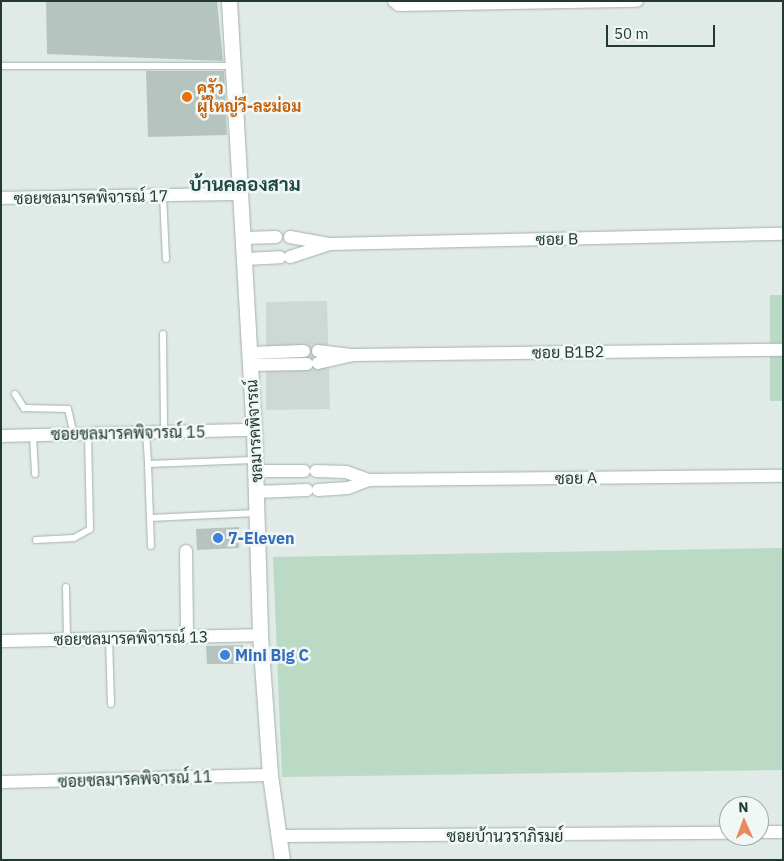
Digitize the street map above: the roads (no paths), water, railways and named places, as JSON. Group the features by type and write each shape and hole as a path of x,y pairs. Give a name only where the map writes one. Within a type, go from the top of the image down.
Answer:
{"street":[{"name":"ชลมารคพิจารณ์","path":"229,1 254,430 260,635 270,775 282,836 282,860"},
{"path":"394,1 399,5 637,1"},
{"name":"ซอยชลมารคพิจารณ์ 17","path":"1,198 241,194"},
{"name":"ซอย B","path":"290,236 330,244 783,234"},
{"path":"244,238 276,236"},
{"name":"ซอย B","path":"245,259 285,257 330,244"},
{"name":"ซอย B1B2","path":"250,359 353,355 783,350"},
{"name":"ซอยชลมารคพิจารณ์ 15","path":"1,436 254,430"},
{"name":"ซอย A","path":"255,466 346,472 368,480 783,476"},
{"name":"ซอย A","path":"256,492 348,488 368,480"},
{"path":"186,551 186,636"},
{"name":"ซอยชลมารคพิจารณ์ 13","path":"1,641 260,635"},
{"name":"ซอยชลมารคพิจารณ์ 11","path":"1,782 270,775"},
{"path":"769,832 783,832"},
{"name":"ซอยบ้านวราภิรมย์","path":"282,836 719,833"}],"lane":[{"path":"1,66 234,66"},
{"path":"163,196 166,259"},
{"path":"164,334 164,432"},
{"path":"16,394 24,408 68,409 74,434"},
{"path":"146,433 151,546"},
{"path":"36,540 74,538 90,529 88,434"},
{"path":"33,435 35,474"},
{"path":"148,464 255,466"},
{"path":"150,518 257,513"},
{"path":"66,587 67,639"},
{"path":"109,638 111,704"}],"place":[{"name":"ครัว ผู้ใหญ่วี-ละม่อม","path":"187,97"},
{"name":"7-Eleven","path":"218,538"},
{"name":"Mini Big C","path":"225,655"}],"district":[{"name":"บ้านคลองสาม","path":"245,185"}]}
